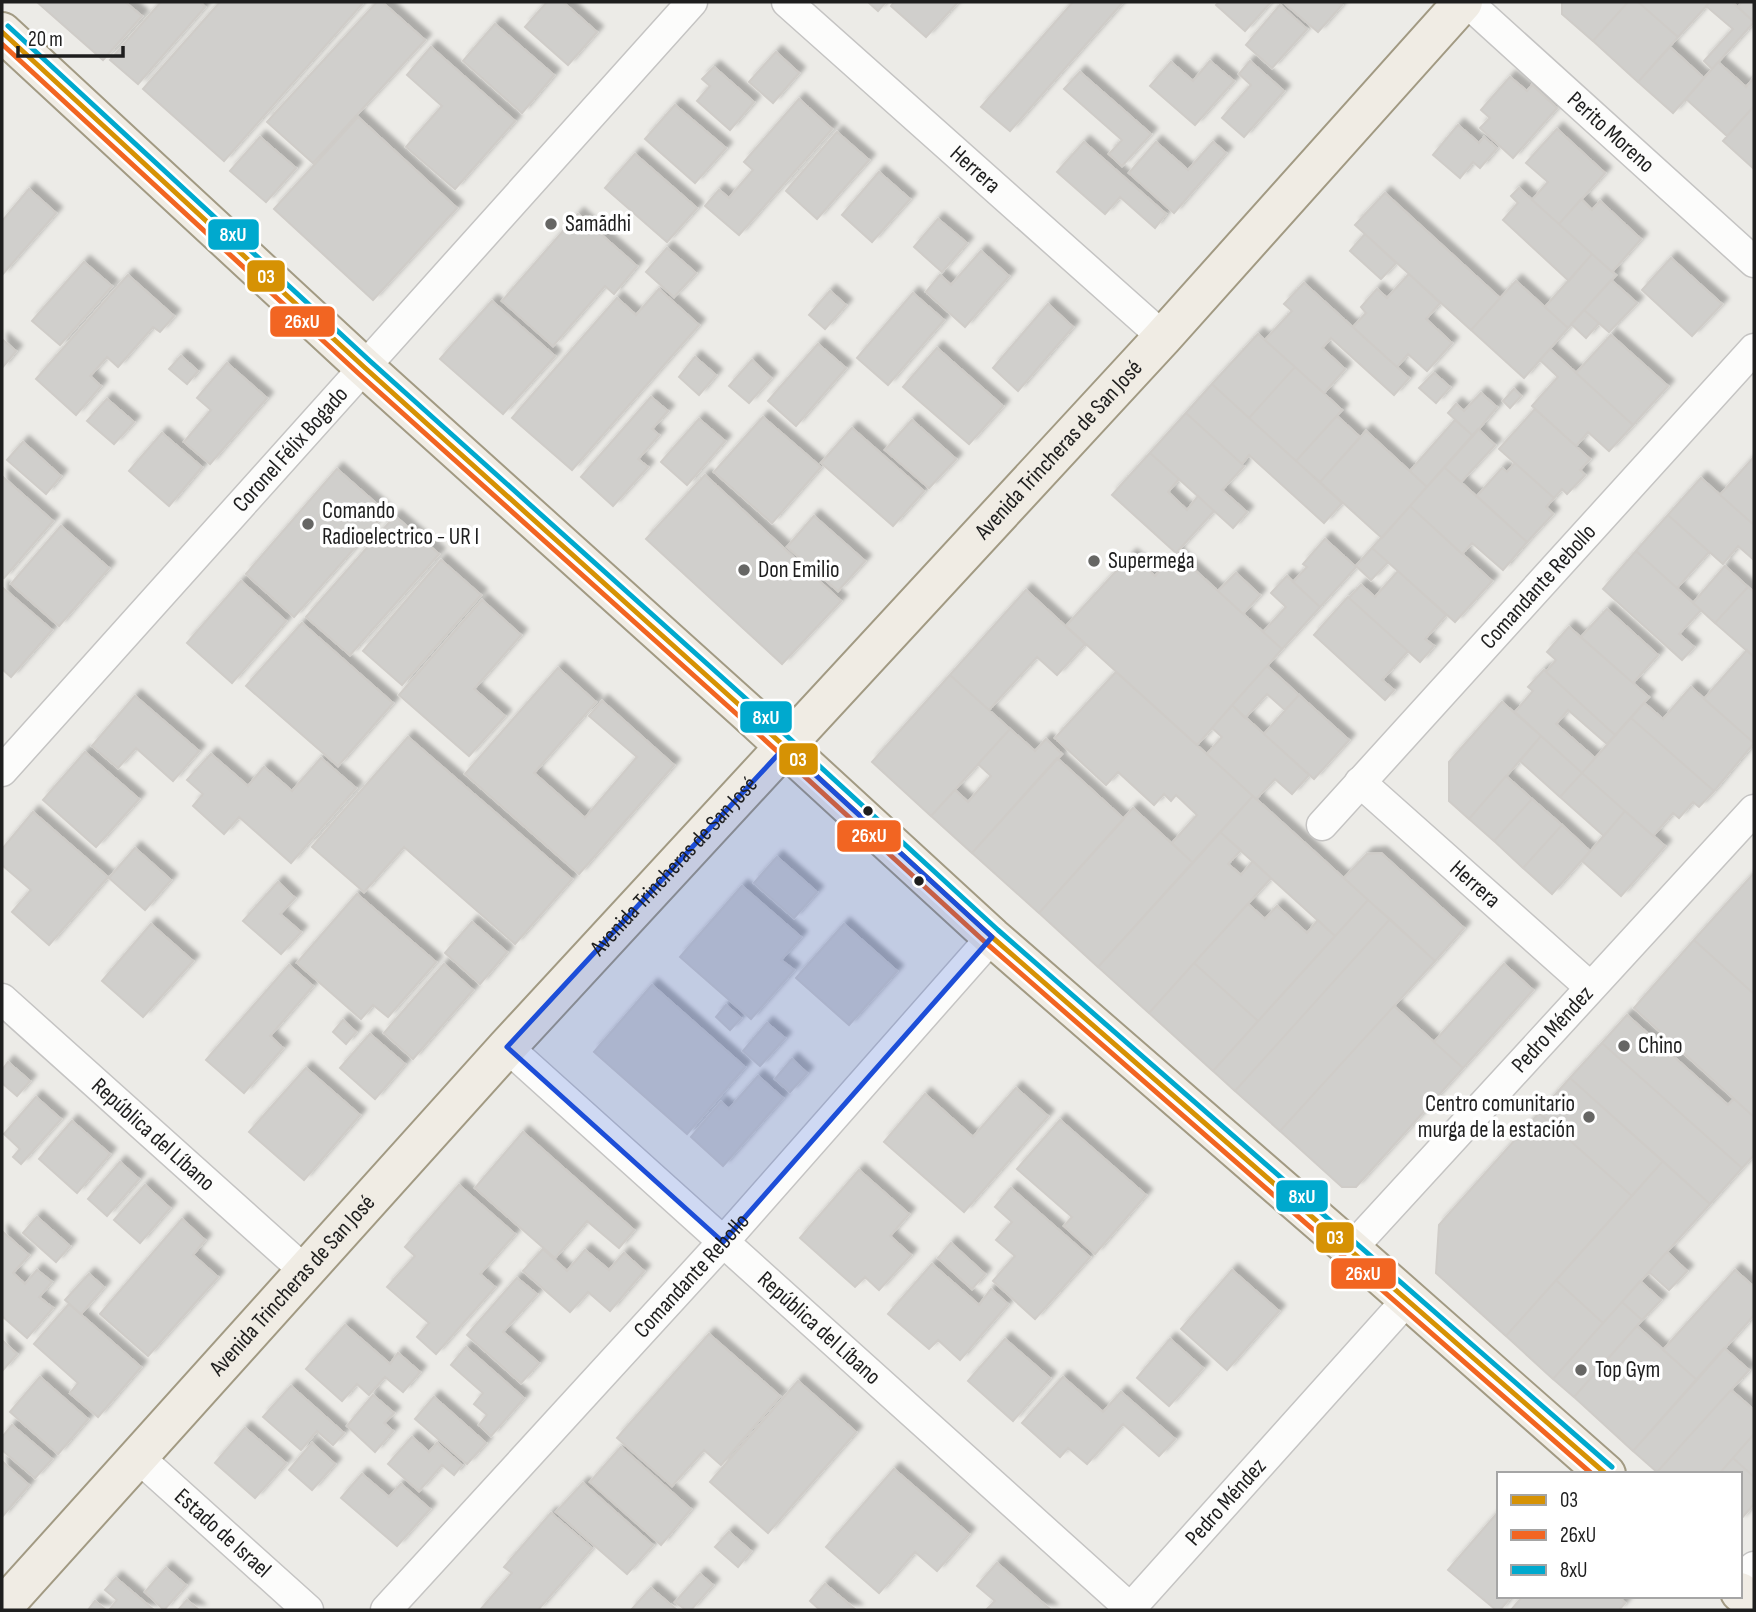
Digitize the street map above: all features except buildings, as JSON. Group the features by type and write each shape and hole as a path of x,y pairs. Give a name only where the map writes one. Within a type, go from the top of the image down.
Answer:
{"main road":[{"name":"Avenida Trincheras de San José","path":"2,1608 507,1047 1163,337 1465,2"},
{"path":"2,32 364,367 992,937 1604,1472"}],"street":[{"name":"Coronel Félix Bogado","path":"2,771 692,2"},
{"name":"Herrera","path":"787,2 1163,337"},
{"name":"Perito Moreno","path":"1465,2 1754,262"},
{"name":"Comandante Rebollo","path":"1322,825 1754,349"},
{"name":"Herrera","path":"1360,782 1590,987"},
{"name":"Pedro Méndez","path":"1351,1249 1754,810"},
{"name":"Comandante Rebollo","path":"386,1610 723,1242 992,937"},
{"name":"República del Líbano","path":"2,999 305,1270"},
{"name":"República del Líbano","path":"507,1047 1130,1610"},
{"name":"Pedro Méndez","path":"1130,1610 1407,1300"},
{"name":"Estado de Israel","path":"138,1457 308,1610"},
{"path":"1742,1581 1754,1567"}],"highlighted area":[{"path":"785,747 992,937 723,1242 507,1047"}],"transit line":[{"name":"8xU","path":"8,26 370,361 753,705 998,930 1612,1467"},
{"name":"03","path":"2,32 364,367 992,937 1604,1472"},
{"name":"26xU","path":"2,44 358,373 986,943 1590,1472"}],"place":[{"name":"Samãdhi","path":"551,224"},
{"name":"Comando Radioelectrico - UR I","path":"308,524"},
{"name":"Supermega","path":"1094,561"},
{"name":"Don Emilio","path":"744,570"},
{"name":"Chino","path":"1624,1046"},
{"name":"Centro comunitario murga de la estación","path":"1589,1117"},
{"name":"Top Gym","path":"1581,1370"}]}
